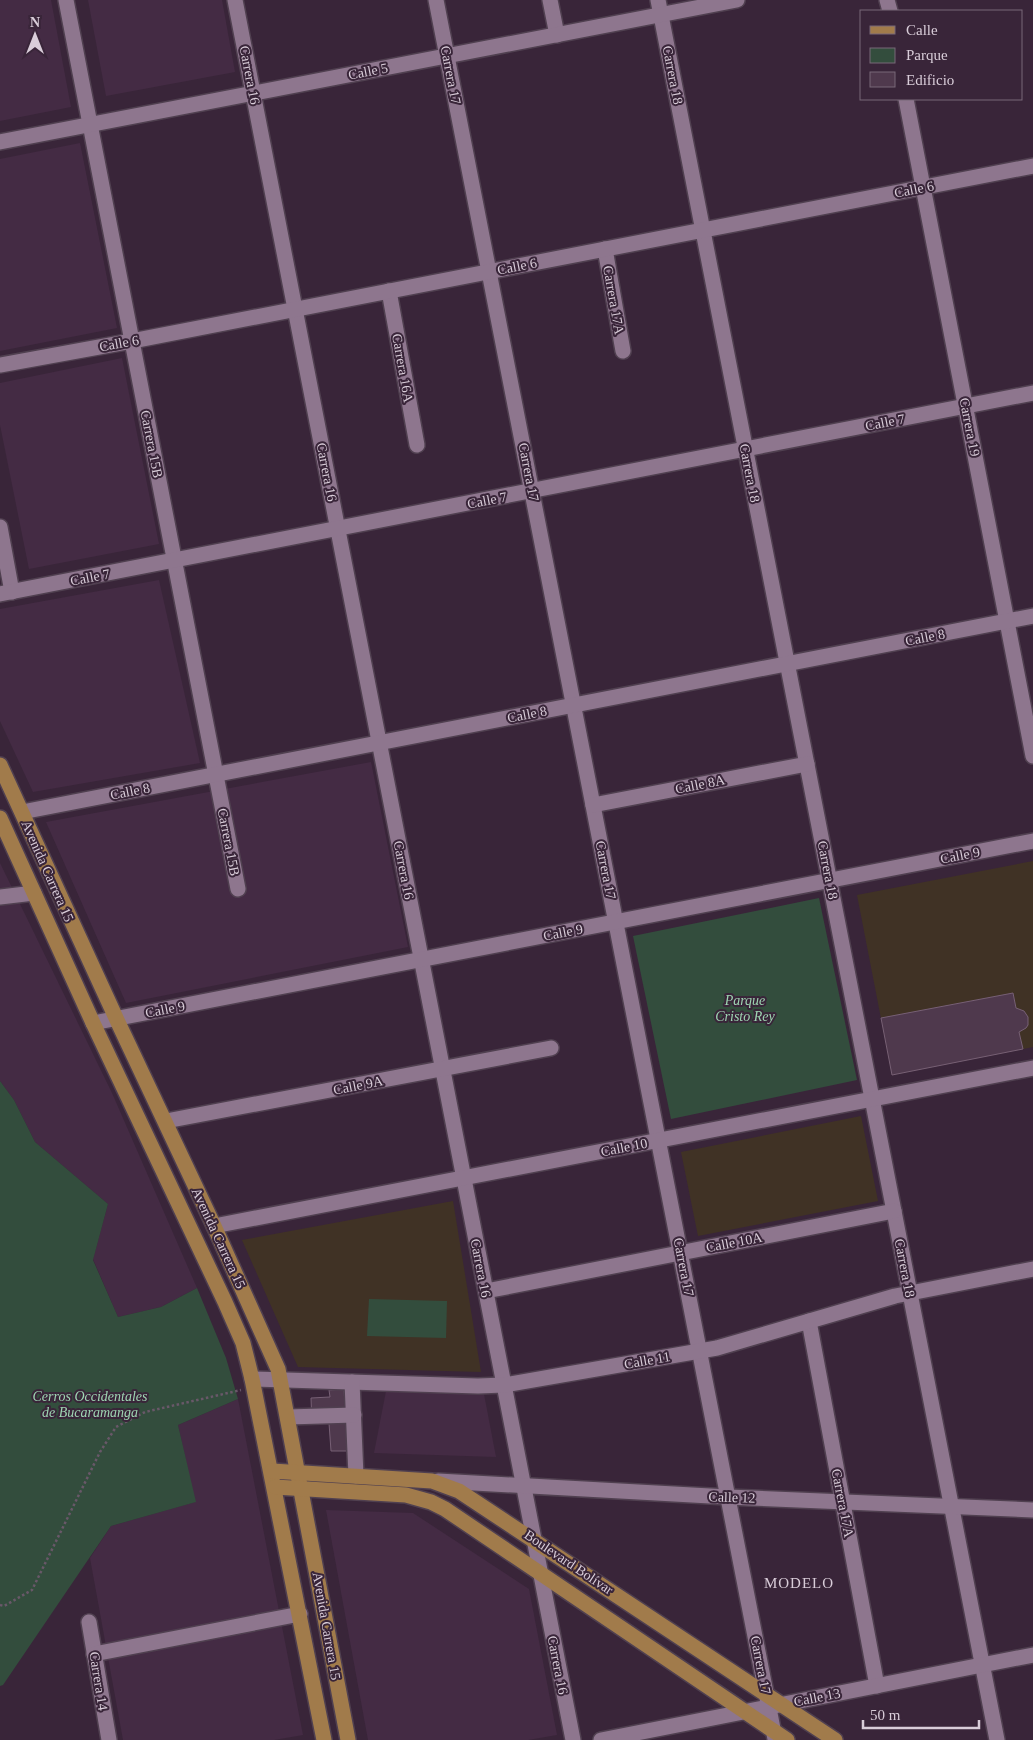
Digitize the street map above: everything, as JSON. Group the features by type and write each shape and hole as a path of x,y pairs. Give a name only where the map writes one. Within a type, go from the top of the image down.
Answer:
{"main road":[{"name":"Avenida Carrera 15","path":"0,765 274,1358 281,1379 348,1740"},
{"name":"Avenida Carrera 15","path":"0,818 93,1022 226,1302 243,1343 254,1384 272,1471 324,1740"},
{"name":"Boulevard Bolívar","path":"272,1471 432,1481 459,1490 772,1702 835,1740"},
{"name":"Boulevard Bolívar","path":"275,1488 406,1495 431,1502 445,1509 745,1712 774,1735 787,1740"}],"street":[{"name":"Carrera 15B","path":"66,0 238,888"},
{"name":"Carrera 16","path":"235,0 573,1740"},
{"name":"Carrera 17","path":"436,0 728,1497 772,1702 774,1735"},
{"path":"550,0 557,35"},
{"name":"Calle 5","path":"0,142 557,35 660,7 737,0"},
{"name":"Carrera 18","path":"660,7 997,1740"},
{"name":"Carrera 19","path":"906,100 1033,756"},
{"name":"Calle 6","path":"0,365 295,310 1033,166"},
{"name":"Carrera 17A","path":"605,249 623,351"},
{"name":"Carrera 16A","path":"389,291 417,445"},
{"name":"Calle 7","path":"6,593 1033,393"},
{"path":"0,527 6,593"},
{"name":"Calle 8","path":"22,812 1033,616"},
{"name":"Calle 8A","path":"593,805 807,764"},
{"name":"Calle 9","path":"93,1022 1033,841"},
{"path":"0,896 34,893"},
{"name":"Calle 9A","path":"166,1121 551,1048"},
{"name":"Calle 10","path":"214,1226 1033,1068"},
{"name":"Calle 10A","path":"486,1291 894,1211"},
{"name":"Calle 11","path":"254,1384 281,1379 504,1386 700,1351 910,1293 1033,1269"},
{"name":"Carrera 17A","path":"809,1321 877,1686"},
{"path":"352,1382 356,1476"},
{"path":"288,1417 354,1415"},
{"name":"Calle 12","path":"432,1481 728,1497 1033,1510"},
{"path":"94,1654 300,1614"},
{"name":"Carrera 14","path":"89,1622 109,1740"},
{"name":"Calle 13","path":"601,1740 745,1712 772,1702 877,1686 1033,1654"}],"path":[{"path":"0,1605 4,1606 32,1590 100,1452 116,1427 145,1412 227,1393 254,1384"}],"shaded area":[{"path":"0,0 51,0 71,107 0,121"},
{"path":"88,0 222,0 235,72 106,96"},
{"path":"80,143 117,328 0,351 0,159"},
{"path":"122,358 159,544 29,569 0,425 0,383"},
{"path":"159,580 200,763 33,792 0,721 0,609"},
{"path":"371,762 408,947 126,1003 46,822"},
{"path":"1033,861 1033,1047 892,1075 857,895"},
{"path":"0,863 112,1093 197,1288 161,1307 118,1317 93,1259 108,1204 35,1142 14,1100 0,1081"},
{"path":"861,1116 878,1201 698,1236 681,1152"},
{"path":"453,1201 481,1372 298,1367 242,1240"},
{"path":"386,1391 484,1394 496,1457 374,1453"},
{"path":"238,1399 303,1735 274,1740 123,1740 90,1558 111,1526 195,1502 178,1425"},
{"path":"326,1510 413,1513 529,1589 557,1735 528,1740 368,1740"}],"green space":[{"name":"Parque Cristo Rey","path":"819,898 857,1080 671,1119 633,936"},
{"name":"Cerros Occidentales de Bucaramanga","path":"0,1081 14,1100 35,1142 108,1204 93,1260 118,1317 161,1307 197,1288 226,1358 238,1399 178,1425 196,1502 111,1526 3,1685 0,1686"},
{"path":"369,1299 447,1301 446,1338 367,1336"}],"building":[{"path":"1013,993 1016,1008 1024,1011 1028,1017 1028,1025 1019,1032 1023,1049 892,1075 881,1018"},
{"path":"344,1389 348,1451 331,1451 329,1423 312,1424 311,1398 330,1397 329,1390"}],"district":[{"name":"MODELO","path":"799,1583"}]}
